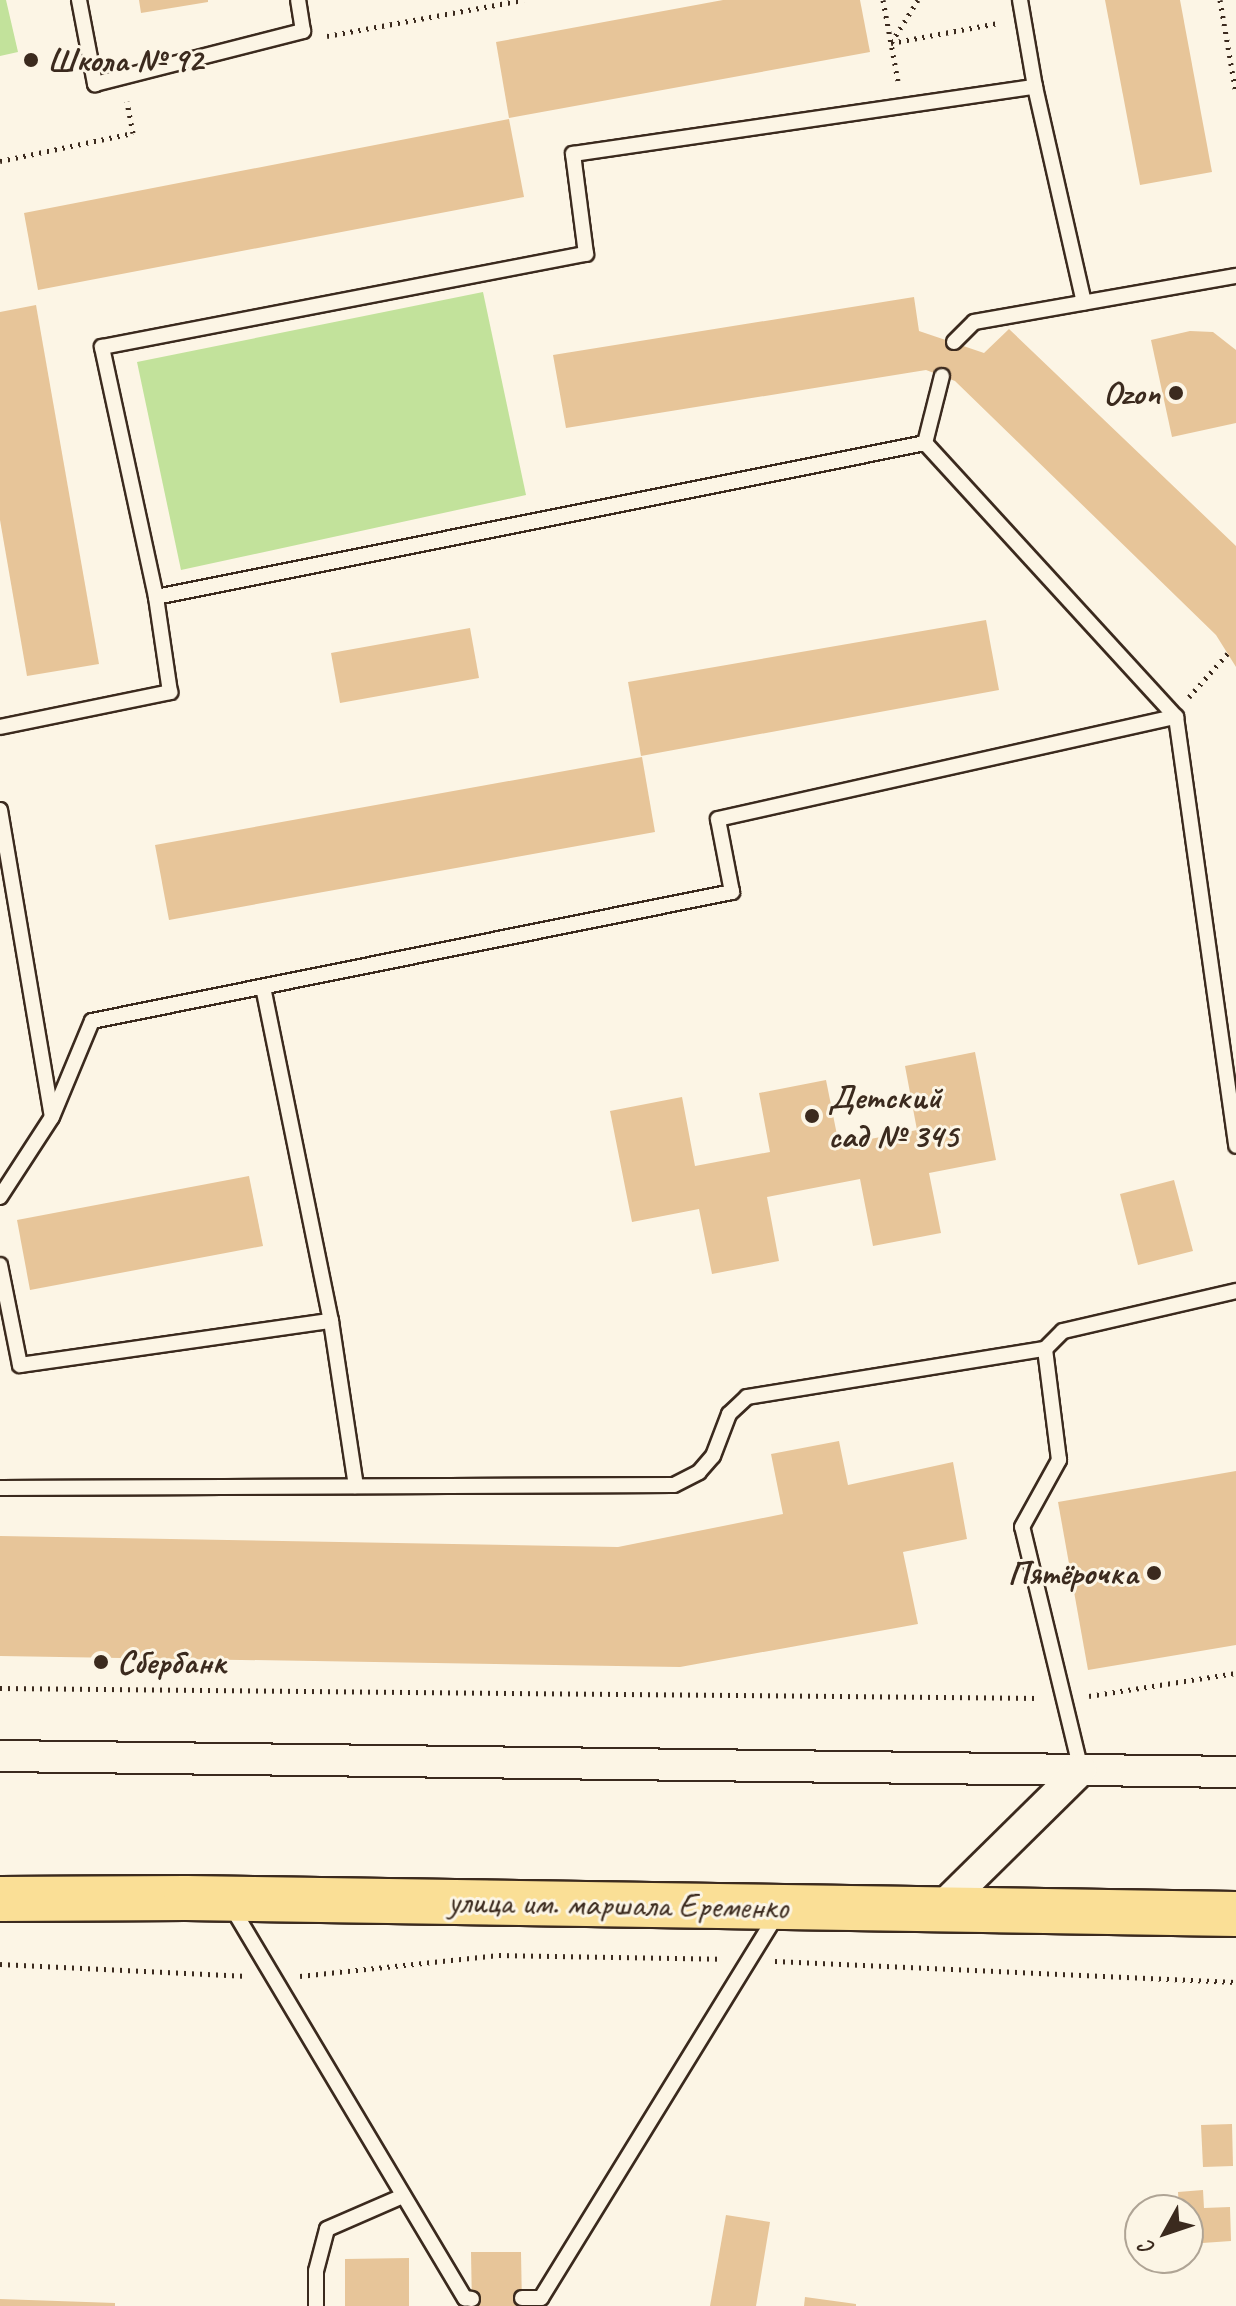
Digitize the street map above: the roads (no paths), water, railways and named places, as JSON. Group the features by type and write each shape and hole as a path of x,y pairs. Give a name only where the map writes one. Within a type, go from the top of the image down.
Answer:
{"highway":[{"name":"улица им. маршала Еременко","path":"0,1899 226,1898 1236,1914"}],"street":[{"path":"0,1756 1236,1772"},
{"path":"940,1909 1081,1770"}],"lane":[{"path":"79,0 95,84 303,31 298,0"},
{"path":"1020,0 1035,87 1084,303"},
{"path":"0,727 170,692 156,597 102,347 586,254 573,154 1035,87"},
{"path":"954,342 974,322 1236,276"},
{"path":"925,443 942,376"},
{"path":"156,597 925,443"},
{"path":"925,443 1176,717 1236,1146"},
{"path":"0,1197 52,1117 92,1021 732,892 718,819 1176,717"},
{"path":"0,810 52,1117"},
{"path":"263,987 331,1321 356,1486"},
{"path":"0,1265 20,1365 331,1321"},
{"path":"0,1488 674,1485 699,1472 713,1456 729,1414 747,1397 1045,1349 1063,1331 1236,1291"},
{"path":"1045,1349 1059,1460 1022,1527 1081,1770"},
{"path":"226,1898 465,2298 472,2299"},
{"path":"522,2298 541,2298 783,1907"},
{"path":"316,2306 316,2271 327,2229 403,2196"}],"place":[{"name":"Школа № 92","path":"31,60"},
{"name":"Ozon","path":"1176,393"},
{"name":"Детский сад № 345","path":"812,1116"},
{"name":"Пятёрочка","path":"1154,1573"},
{"name":"Сбербанк","path":"101,1662"}]}
